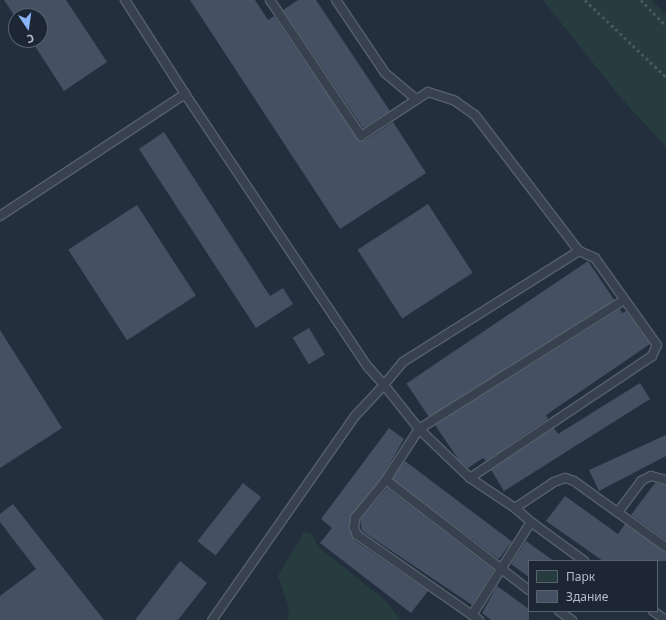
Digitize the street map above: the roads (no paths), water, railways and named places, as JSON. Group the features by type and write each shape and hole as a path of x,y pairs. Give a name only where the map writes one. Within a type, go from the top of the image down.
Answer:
{"lane":[{"path":"126,0 185,94 368,367 419,429 470,478 515,508 531,522 583,560"},
{"path":"270,0 361,136 428,92 455,101 475,115 579,251 595,258 657,345 652,356 470,478"},
{"path":"336,0 385,73 416,99"},
{"path":"0,216 185,94"},
{"path":"212,620 355,416 403,362 579,251"},
{"path":"531,522 500,569 476,618 357,535 354,527 355,518 386,480 419,429 624,300"},
{"path":"618,512 641,480 651,476 666,480"},
{"path":"515,508 554,482 565,478 574,481 666,547"},
{"path":"386,480 528,589"},
{"path":"560,612 572,620"},
{"path":"654,612 666,620"}]}
